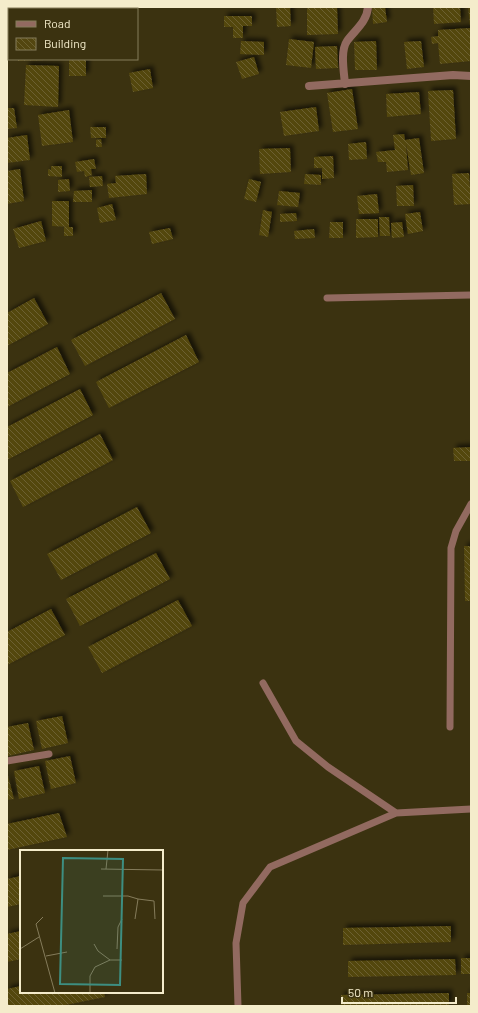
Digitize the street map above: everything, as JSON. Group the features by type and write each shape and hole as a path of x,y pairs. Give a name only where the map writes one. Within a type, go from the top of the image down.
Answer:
{"street":[{"path":"345,84 344,49 347,41 358,30 368,7"},
{"path":"309,86 453,75 471,76"}],"lane":[{"path":"327,298 471,295"},
{"path":"450,726 451,548 456,531 471,504"},
{"path":"264,683 296,741 328,767 396,814"},
{"path":"7,761 49,754"},
{"path":"238,1006 236,943 243,903 270,868 396,814 471,809"}],"building":[{"path":"276,7 290,7 291,26 277,27"},
{"path":"307,7 337,7 338,34 307,35"},
{"path":"372,7 385,7 387,22 373,24"},
{"path":"433,7 460,7 461,22 434,24"},
{"path":"468,7 471,7 470,25"},
{"path":"224,16 252,16 252,26 243,26 243,38 233,38 233,27 224,27"},
{"path":"471,28 471,61 440,64 438,43 432,44 431,37 438,36 438,30"},
{"path":"289,39 314,42 311,68 286,65"},
{"path":"241,41 264,42 264,55 240,54"},
{"path":"376,41 377,70 355,70 354,42"},
{"path":"421,41 424,67 407,69 404,42"},
{"path":"337,46 338,68 316,69 315,47"},
{"path":"254,57 259,74 242,79 236,62"},
{"path":"18,60 44,60 18,61"},
{"path":"69,60 86,60 86,76 69,76"},
{"path":"26,65 59,66 58,107 24,105"},
{"path":"150,69 153,88 133,92 129,73"},
{"path":"352,89 358,129 333,132 327,93"},
{"path":"453,90 456,139 431,141 428,91"},
{"path":"419,92 421,114 387,117 386,94"},
{"path":"316,107 319,131 284,136 280,112"},
{"path":"7,108 14,108 17,128 7,129"},
{"path":"69,110 73,142 42,146 38,115"},
{"path":"90,127 106,127 106,138 91,138"},
{"path":"404,134 405,140 419,138 424,173 411,175 406,144 408,170 387,172 386,162 378,162 376,152 395,150 393,135"},
{"path":"27,135 30,160 7,163 7,138"},
{"path":"101,139 102,147 96,147 96,140"},
{"path":"366,142 367,159 349,160 348,144"},
{"path":"290,148 291,172 260,174 259,149"},
{"path":"333,156 334,178 322,179 322,168 314,168 314,157"},
{"path":"94,159 96,169 91,169 92,175 85,177 84,171 77,172 75,162"},
{"path":"51,166 62,166 62,177 48,176 48,169 51,170"},
{"path":"20,169 24,201 7,204 7,171"},
{"path":"469,173 471,204 454,205 452,174"},
{"path":"146,174 147,194 109,198 107,184 116,183 115,176"},
{"path":"305,174 321,175 321,185 304,184"},
{"path":"102,176 103,186 90,187 89,177"},
{"path":"69,179 70,191 58,192 58,180"},
{"path":"249,179 261,182 256,202 244,199"},
{"path":"413,185 414,206 397,206 396,186"},
{"path":"92,190 92,202 73,202 74,191"},
{"path":"279,191 300,193 298,207 277,205"},
{"path":"377,194 379,213 359,214 357,196"},
{"path":"52,201 69,201 69,227 52,226"},
{"path":"112,204 116,220 100,223 97,208"},
{"path":"263,210 272,212 268,237 259,235"},
{"path":"420,212 423,231 408,234 405,214"},
{"path":"296,213 297,221 280,222 280,214"},
{"path":"379,217 389,217 390,236 380,236"},
{"path":"356,219 378,219 378,237 356,238"},
{"path":"41,221 46,241 19,248 13,229"},
{"path":"330,222 343,222 343,238 329,238"},
{"path":"402,222 404,237 392,238 391,223"},
{"path":"64,227 73,227 73,236 64,236"},
{"path":"170,228 173,239 152,244 149,232"},
{"path":"314,229 315,238 295,239 294,231"},
{"path":"161,293 175,319 85,366 71,340"},
{"path":"34,298 48,324 7,346 7,313"},
{"path":"186,335 199,362 109,408 96,382"},
{"path":"57,347 70,374 7,407 7,373"},
{"path":"80,389 93,415 7,460 7,427"},
{"path":"100,434 113,460 23,507 10,481"},
{"path":"471,447 471,461 454,461 453,448"},
{"path":"137,507 151,533 61,580 47,554"},
{"path":"464,546 471,546 471,601 465,601"},
{"path":"156,553 170,579 80,626 66,599"},
{"path":"178,600 192,626 102,673 88,647"},
{"path":"51,609 65,635 7,665 7,632"},
{"path":"62,716 68,743 42,749 36,721"},
{"path":"28,723 34,750 8,756 7,727"},
{"path":"70,756 76,783 51,789 45,761"},
{"path":"39,766 45,793 19,799 14,771"},
{"path":"7,772 14,799 7,800"},
{"path":"59,813 67,837 7,850 7,824"},
{"path":"20,876 20,904 7,907 7,879"},
{"path":"451,926 451,942 343,945 343,928"},
{"path":"20,931 20,959 7,962 7,934"},
{"path":"461,958 471,958 471,974 461,974"},
{"path":"455,959 456,975 348,977 348,961"},
{"path":"20,986 20,993 104,993 105,997 61,1006 7,1006 7,989"},
{"path":"449,993 449,1006 341,1006 341,995"},
{"path":"467,993 471,993 471,1006 467,1006"}]}
